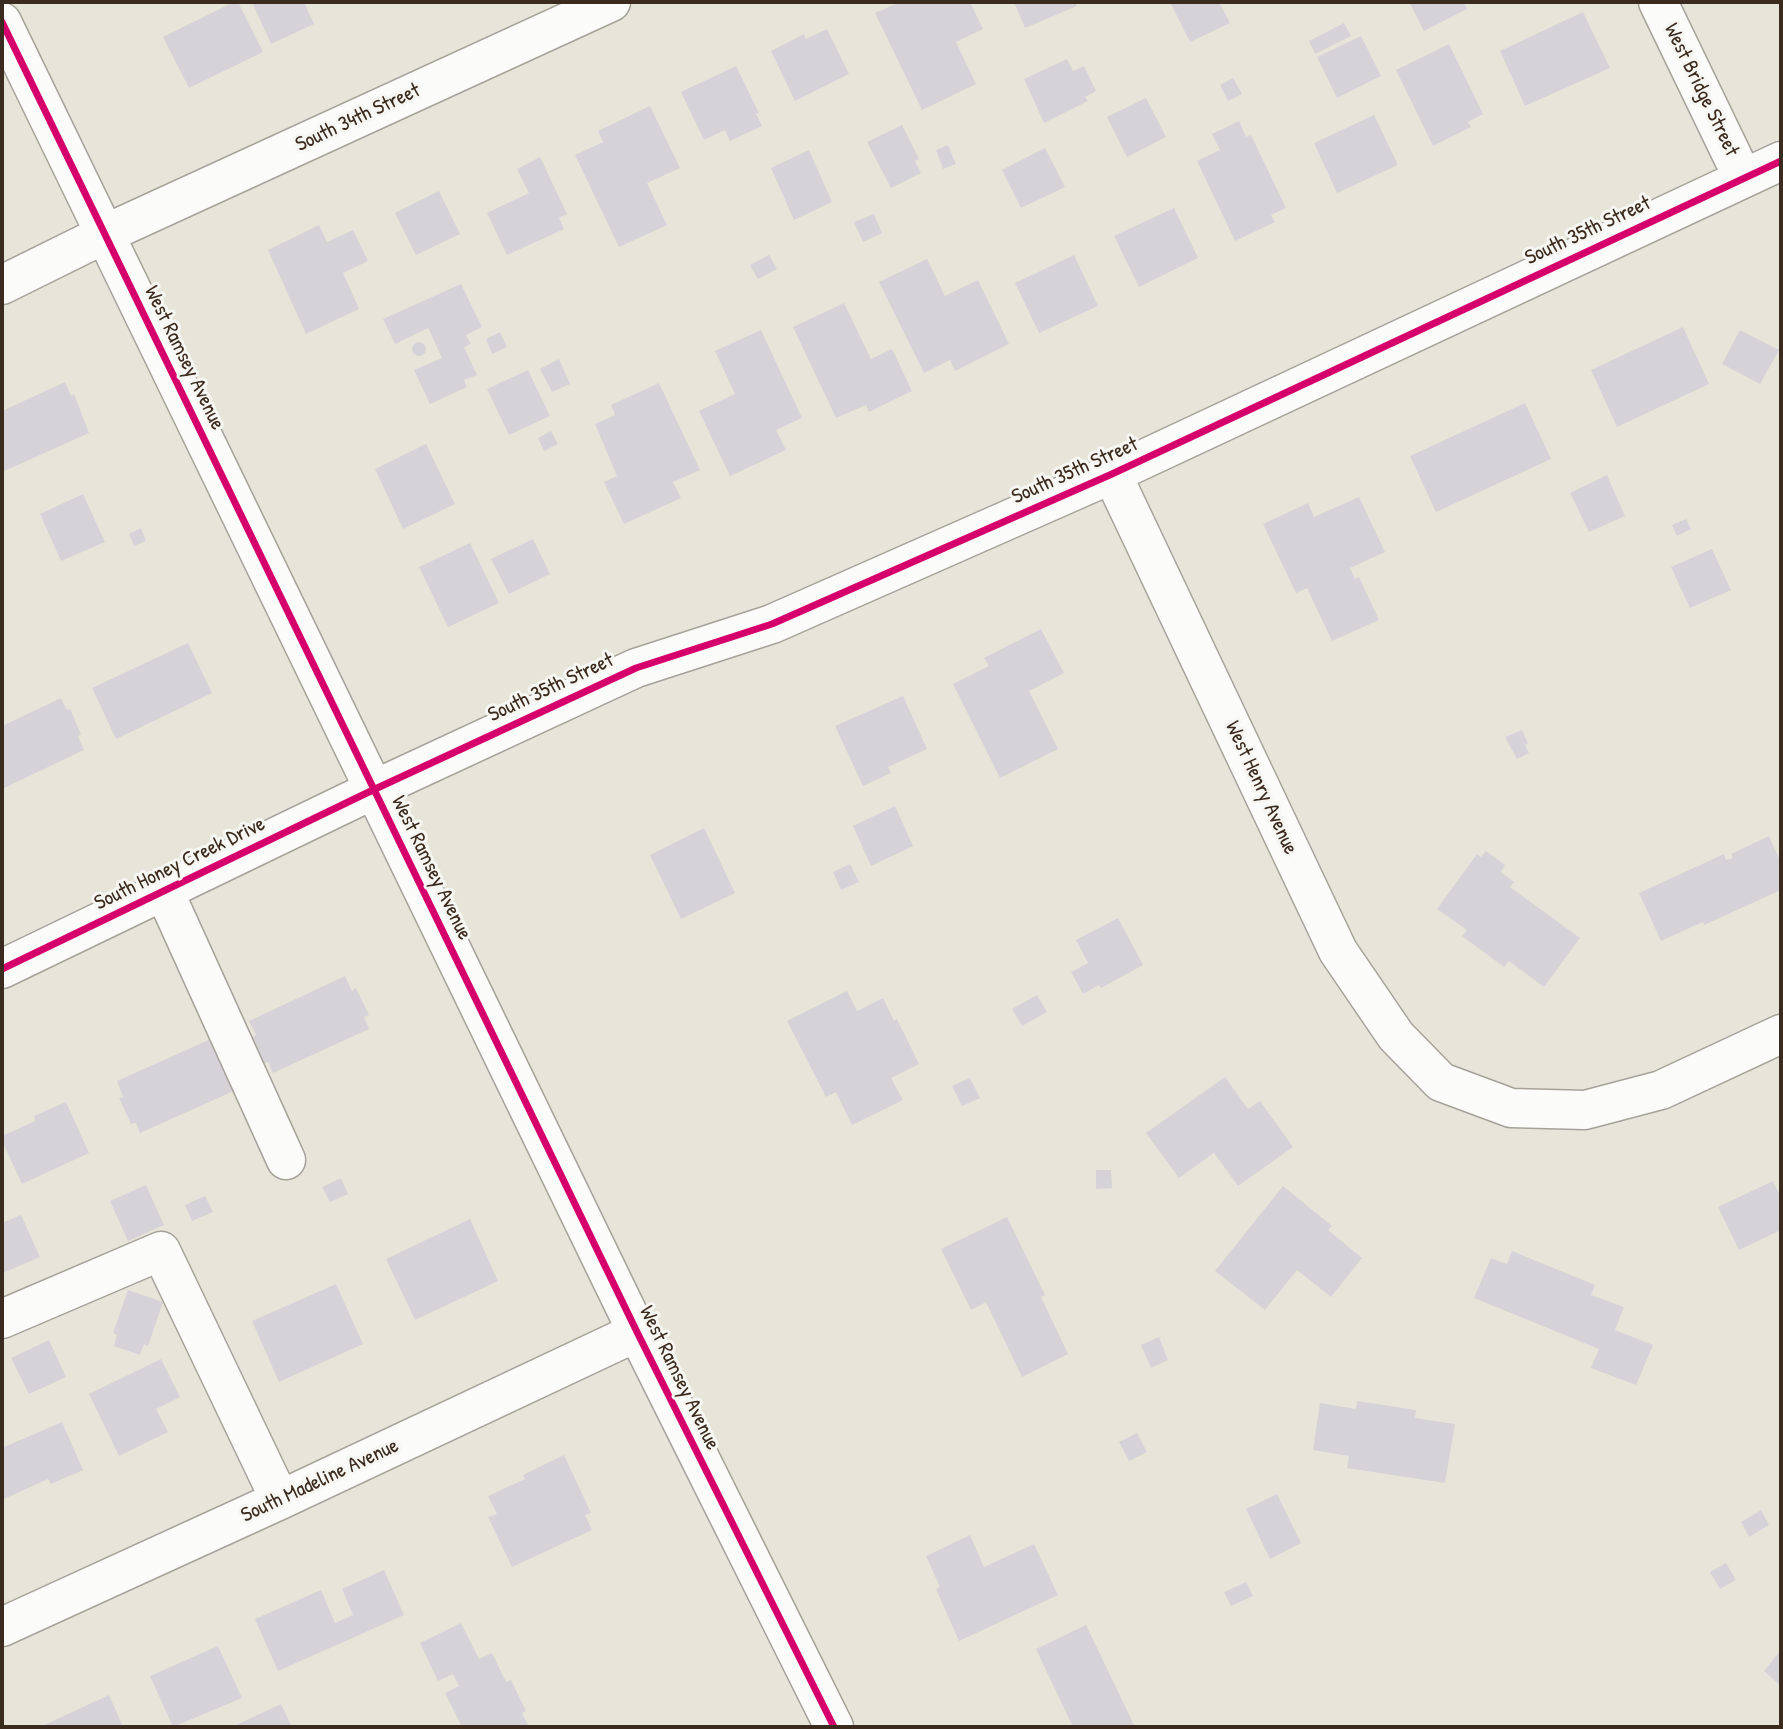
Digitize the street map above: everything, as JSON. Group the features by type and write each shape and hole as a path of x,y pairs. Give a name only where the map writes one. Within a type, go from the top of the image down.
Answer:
{"street":[{"name":"South 34th Street","path":"2,285 105,234 611,2"},
{"name":"West Bridge Street","path":"1658,2 1743,178"},
{"name":"West Ramsey Avenue","path":"2,22 637,1332 834,1727"},
{"name":"South 35th Street","path":"373,790 636,668 772,624 1112,474 1781,161"},
{"name":"West Henry Avenue","path":"1112,474 1338,951 1396,1036 1441,1082 1511,1108 1586,1110 1661,1090 1781,1034"},
{"name":"South Honey Creek Drive","path":"2,969 373,790"},
{"path":"164,891 286,1160"},
{"path":"2,1319 161,1251 280,1500"},
{"name":"South Madeline Avenue","path":"2,1627 637,1332"}],"building":[{"path":"238,2 263,52 189,88 163,37"},
{"path":"252,2 304,2 314,24 271,44"},
{"path":"900,2 970,2 983,29 956,42 976,84 922,110 875,13"},
{"path":"1014,2 1075,2 1077,6 1025,28"},
{"path":"1170,2 1219,2 1230,23 1190,42"},
{"path":"1409,2 1464,2 1467,9 1424,31"},
{"path":"1583,12 1610,68 1525,106 1500,51"},
{"path":"1344,23 1351,36 1315,54 1309,41"},
{"path":"827,29 849,74 795,101 771,51 804,34 806,39"},
{"path":"1361,36 1381,76 1337,98 1317,57"},
{"path":"1449,44 1483,114 1468,122 1471,127 1433,146 1396,70"},
{"path":"1067,59 1073,71 1084,66 1096,91 1085,97 1088,101 1044,123 1024,79"},
{"path":"736,66 759,113 756,114 762,126 730,141 725,130 704,140 681,92"},
{"path":"1233,78 1242,94 1228,101 1220,85"},
{"path":"1146,98 1166,137 1127,157 1107,117"},
{"path":"650,106 680,168 647,183 667,225 619,247 575,155 603,142 598,131"},
{"path":"1374,115 1398,165 1337,193 1314,143"},
{"path":"1239,121 1246,137 1251,135 1286,208 1271,215 1275,222 1235,241 1197,161 1220,150 1212,134"},
{"path":"902,125 919,159 915,161 921,173 891,188 867,142"},
{"path":"948,145 956,164 943,169 936,150"},
{"path":"1045,148 1065,187 1021,208 1002,170"},
{"path":"809,150 832,202 794,220 771,168"},
{"path":"540,157 567,214 559,218 564,229 507,255 487,213 529,193 517,169"},
{"path":"439,191 460,234 416,255 395,213"},
{"path":"1174,208 1198,258 1139,287 1114,236"},
{"path":"874,214 882,233 863,242 854,222"},
{"path":"319,225 327,242 353,230 368,261 343,273 359,309 306,334 268,250"},
{"path":"769,255 777,269 758,279 750,265"},
{"path":"1074,255 1098,306 1039,333 1015,283"},
{"path":"927,259 945,296 978,280 1009,344 955,371 950,360 924,373 879,282"},
{"path":"461,284 482,327 466,335 471,344 464,347 477,375 464,380 467,387 430,404 414,370 442,358 428,328 395,344 383,319"},
{"path":"844,303 871,359 892,349 912,391 869,412 866,405 836,418 793,327"},
{"path":"1683,327 1709,384 1617,427 1591,370"},
{"path":"761,330 802,418 776,430 786,450 730,476 699,411 735,394 715,351"},
{"path":"1740,330 1779,350 1760,384 1722,364"},
{"path":"500,332 507,347 492,354 486,339"},
{"path":"419,342 424,344 424,354 419,356 414,354 412,349 414,344"},
{"path":"559,359 570,384 552,392 540,369"},
{"path":"528,370 550,416 509,435 487,389"},
{"path":"65,382 71,396 74,394 89,433 2,472 2,411"},
{"path":"659,383 700,470 673,482 681,498 624,524 604,482 617,476 595,424 615,415 611,405"},
{"path":"1525,403 1551,459 1436,512 1410,456"},
{"path":"551,431 558,444 544,451 538,438"},
{"path":"426,444 455,504 403,529 375,469"},
{"path":"1607,475 1625,516 1589,532 1570,493"},
{"path":"83,494 105,542 61,561 40,514"},
{"path":"1359,497 1385,552 1350,568 1355,579 1359,577 1379,620 1332,641 1307,588 1296,593 1263,524 1308,503 1314,517"},
{"path":"1686,519 1691,529 1677,536 1672,525"},
{"path":"141,528 146,541 134,546 129,534"},
{"path":"533,539 550,574 509,594 491,559"},
{"path":"470,543 499,603 448,627 419,567"},
{"path":"1712,549 1731,590 1690,608 1671,567"},
{"path":"1041,629 1064,673 1029,691 1058,749 1000,778 953,684 989,666 984,658"},
{"path":"188,643 212,693 116,739 92,688"},
{"path":"903,696 927,749 888,767 891,773 863,786 835,726"},
{"path":"61,698 67,710 70,709 81,734 78,736 84,750 2,789 2,726"},
{"path":"1522,730 1529,753 1517,759 1505,737"},
{"path":"895,806 913,846 871,866 853,826"},
{"path":"704,828 735,893 681,919 650,855"},
{"path":"1769,836 1781,863 1781,890 1661,941 1639,893 1724,854 1726,860 1733,858 1731,854"},
{"path":"1486,851 1505,865 1501,872 1514,882 1510,887 1580,938 1544,987 1509,961 1504,967 1462,936 1467,930 1437,909 1477,854 1481,857"},
{"path":"850,864 859,882 841,890 833,872"},
{"path":"1118,918 1143,965 1101,988 1099,985 1083,994 1071,972 1088,963 1076,940"},
{"path":"345,976 352,991 356,988 369,1015 364,1017 369,1029 273,1073 268,1062 263,1064 252,1038 256,1035 249,1021"},
{"path":"847,991 857,1011 883,998 894,1021 897,1019 919,1064 891,1078 903,1100 852,1125 836,1092 826,1097 787,1021"},
{"path":"1037,995 1047,1012 1022,1026 1012,1009"},
{"path":"213,1038 236,1090 140,1133 136,1123 131,1124 119,1098 123,1097 117,1081"},
{"path":"1225,1077 1248,1109 1260,1101 1293,1147 1238,1186 1214,1153 1179,1178 1146,1133"},
{"path":"970,1078 980,1098 962,1106 952,1086"},
{"path":"66,1102 89,1153 22,1184 2,1136 35,1121 34,1116"},
{"path":"1096,1170 1111,1170 1112,1188 1096,1189"},
{"path":"341,1178 348,1194 330,1202 322,1187"},
{"path":"1773,1181 1781,1198 1781,1230 1739,1250 1718,1207"},
{"path":"146,1185 164,1225 128,1241 110,1201"},
{"path":"1283,1186 1332,1226 1328,1230 1362,1258 1331,1297 1297,1270 1265,1310 1215,1271"},
{"path":"205,1196 213,1212 192,1221 185,1205"},
{"path":"21,1215 40,1257 3,1273 2,1223"},
{"path":"1007,1217 1045,1295 1041,1297 1068,1354 1022,1377 986,1302 971,1310 941,1249"},
{"path":"470,1219 498,1281 415,1320 386,1259"},
{"path":"1512,1251 1595,1285 1591,1295 1624,1307 1615,1330 1653,1345 1636,1385 1591,1368 1599,1349 1474,1298 1491,1258 1507,1264"},
{"path":"336,1284 363,1344 279,1382 252,1321"},
{"path":"128,1290 163,1302 148,1346 144,1344 140,1355 114,1346 117,1335 113,1333"},
{"path":"1159,1337 1168,1360 1151,1368 1141,1345"},
{"path":"49,1340 66,1377 29,1394 11,1358"},
{"path":"161,1359 180,1397 156,1409 168,1432 119,1456 89,1394"},
{"path":"1357,1401 1416,1410 1415,1418 1455,1424 1445,1483 1347,1468 1349,1456 1313,1450 1320,1403 1356,1409"},
{"path":"62,1422 83,1470 51,1484 48,1479 4,1499 2,1448"},
{"path":"1137,1433 1147,1452 1129,1461 1119,1442"},
{"path":"564,1455 591,1513 585,1515 592,1530 512,1567 488,1517 497,1514 488,1496 525,1479 523,1475"},
{"path":"1277,1494 1301,1543 1270,1559 1246,1509"},
{"path":"1761,1510 1769,1525 1749,1537 1741,1522"},
{"path":"970,1535 984,1567 1034,1544 1058,1595 959,1641 936,1589 940,1587 926,1556"},
{"path":"1726,1563 1736,1580 1720,1589 1710,1572"},
{"path":"384,1570 404,1615 278,1671 255,1619 321,1590 335,1623 353,1615 342,1589"},
{"path":"1246,1582 1253,1596 1231,1606 1224,1592"},
{"path":"461,1623 479,1659 492,1653 506,1682 511,1680 526,1711 522,1713 529,1727 462,1727 445,1693 459,1686 453,1674 438,1681 420,1643"},
{"path":"1086,1625 1135,1727 1073,1727 1036,1649"},
{"path":"218,1646 242,1698 173,1727 150,1676"},
{"path":"1781,1650 1781,1686 1764,1671"},
{"path":"109,1695 123,1727 40,1727"},
{"path":"281,1704 292,1727 236,1725"}],"cycle path":[{"path":"2,22 637,1332 834,1727"},
{"path":"2,969 373,790 636,668 772,624 1112,474 1781,161"}]}
